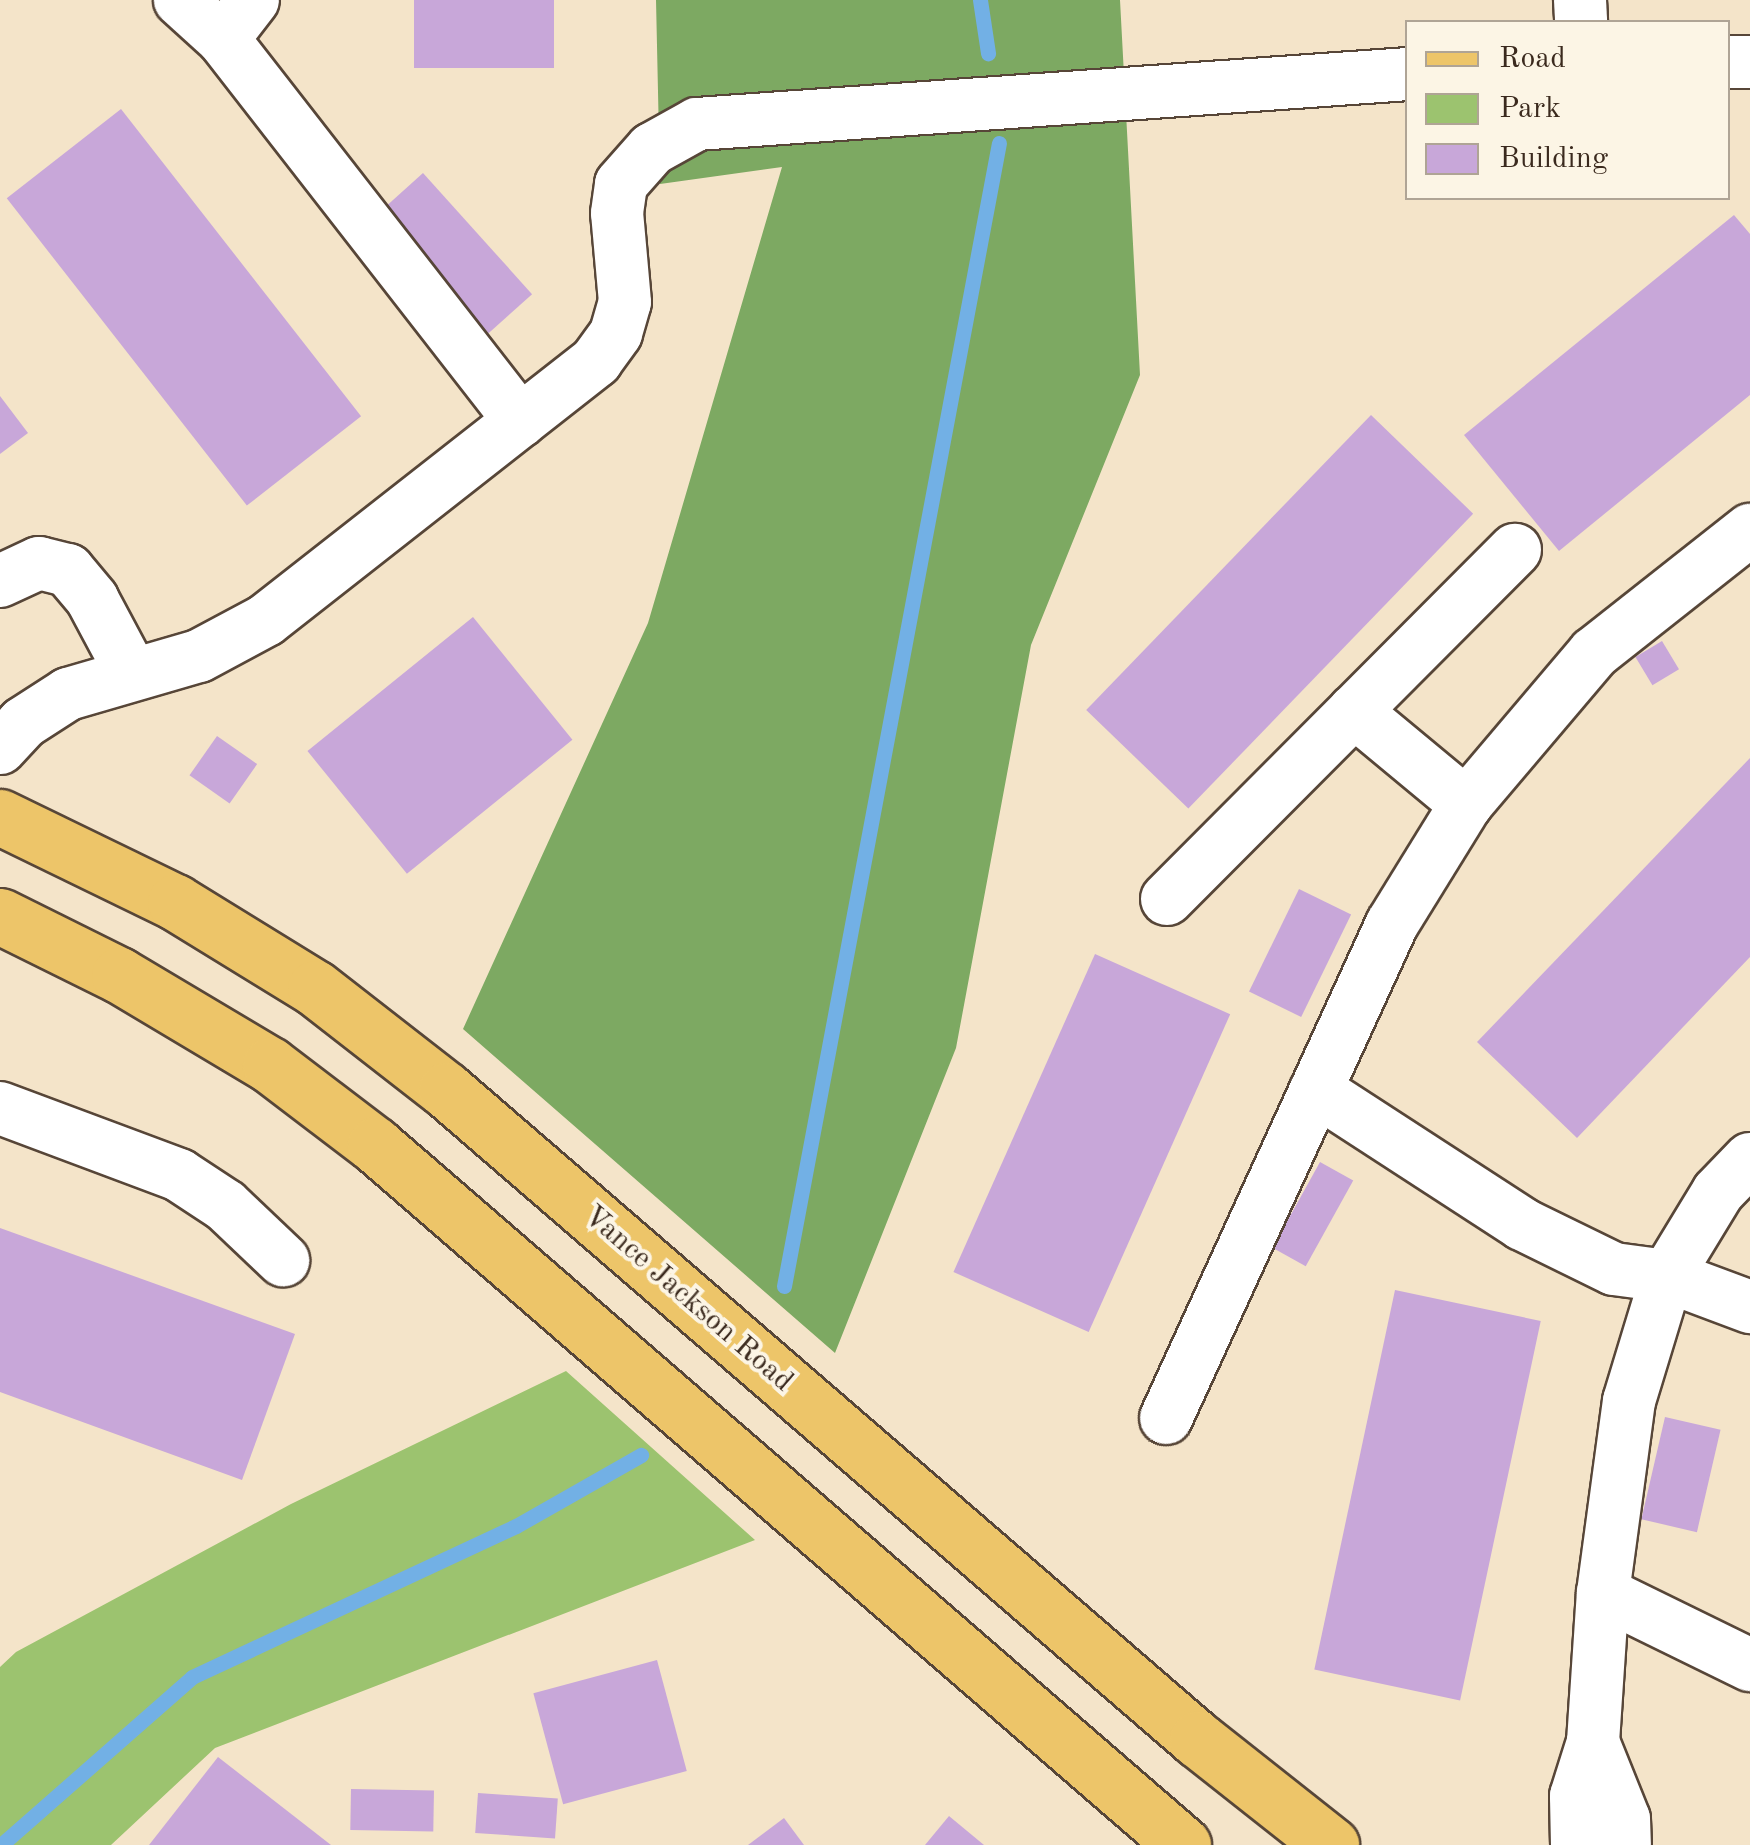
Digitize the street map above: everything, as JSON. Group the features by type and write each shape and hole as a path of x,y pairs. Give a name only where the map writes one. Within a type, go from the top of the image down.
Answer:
{"main road":[{"name":"Vance Jackson Road","path":"0,818 175,902 330,1000 446,1090 1197,1739 1331,1845"},
{"path":"0,916 119,974 270,1065 375,1145 1182,1845"}],"lane":[{"path":"180,0 238,20 520,421"},
{"path":"8,720 68,694 199,656 266,620 596,361 616,333 625,302 616,214 621,184 652,149 697,124 1405,74"},
{"path":"1166,1418 1392,924 1466,804 1594,653 1750,530"},
{"path":"1166,898 1514,550"},
{"path":"0,582 39,564 68,570 92,598 132,674"},
{"path":"1354,711 1466,804"},
{"path":"1316,1090 1522,1224 1614,1269 1666,1276 1750,1307"},
{"path":"0,1108 179,1175 226,1206 282,1260"},
{"path":"1576,1845 1576,1796 1594,1742 1603,1594 1629,1401 1666,1276 1718,1192 1750,1159"},
{"path":"1603,1594 1750,1665"},
{"path":"1594,1742 1624,1820 1625,1845"}],"green space":[{"path":"656,0 1120,0 1140,375 1031,645 956,1048 835,1353 463,1029 648,623 782,167 660,184"},
{"path":"566,1371 755,1540 215,1748 111,1845 0,1845 0,1667 16,1652 291,1504"}],"building":[{"path":"414,0 554,0 554,68 414,68"},
{"path":"121,109 361,416 247,506 7,198"},
{"path":"423,173 532,294 488,334 379,212"},
{"path":"1734,215 1750,234 1750,395 1559,551 1464,435"},
{"path":"0,396 28,433 0,454"},
{"path":"1371,415 1473,514 1188,809 1086,710"},
{"path":"473,617 572,740 407,874 307,751"},
{"path":"1662,641 1679,669 1652,685 1635,657"},
{"path":"217,736 257,764 230,803 189,775"},
{"path":"1750,758 1750,957 1577,1138 1477,1042"},
{"path":"1299,889 1351,914 1301,1017 1249,991"},
{"path":"1095,954 1230,1014 1089,1332 953,1272"},
{"path":"1320,1162 1353,1180 1306,1266 1272,1248"},
{"path":"0,1228 295,1334 242,1480 0,1392"},
{"path":"1395,1290 1541,1321 1460,1701 1314,1670"},
{"path":"1665,1417 1721,1430 1697,1532 1641,1519"},
{"path":"657,1660 687,1771 563,1804 533,1693"},
{"path":"218,1757 331,1845 149,1845"},
{"path":"351,1789 434,1790 433,1831 350,1830"},
{"path":"478,1793 558,1799 555,1838 475,1833"},
{"path":"949,1816 984,1845 925,1845"},
{"path":"784,1818 804,1845 748,1845"}],"waterway":[{"path":"980,0 988,53"},
{"path":"784,1286 999,143"},
{"path":"1,1845 192,1677 516,1526 641,1455"}]}
